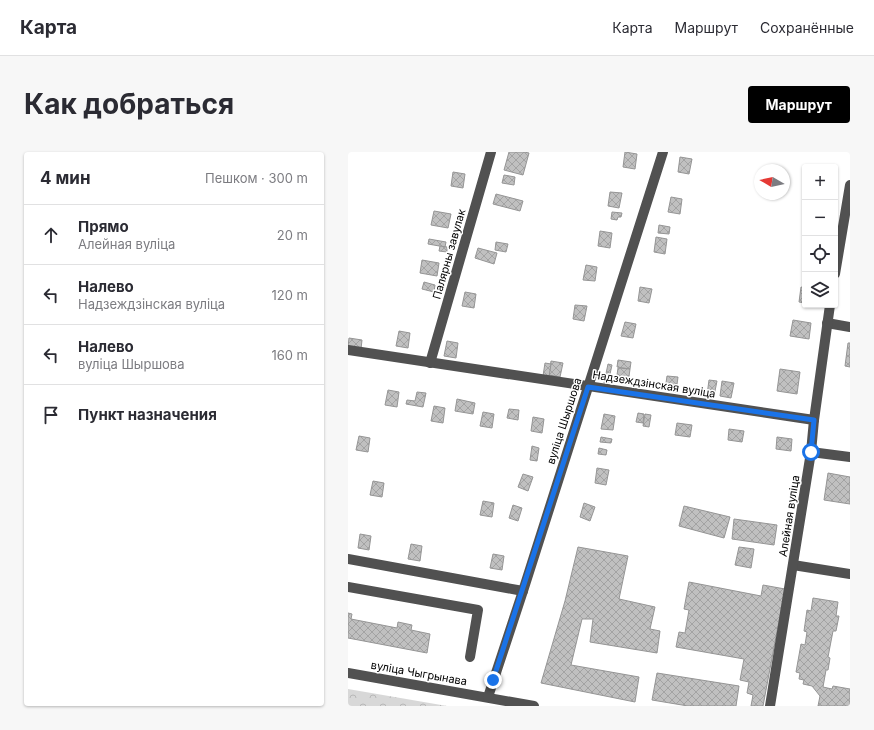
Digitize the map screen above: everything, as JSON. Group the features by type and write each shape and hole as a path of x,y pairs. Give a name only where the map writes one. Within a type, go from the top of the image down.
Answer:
{"street":[{"name":"Палярны завулак","path":"430,363 491,152"},
{"name":"вуліца Шыршова","path":"488,697 663,152"},
{"path":"835,272 850,185"},
{"name":"Алейная вуліца","path":"770,706 811,452 830,308"},
{"path":"827,323 850,327"},
{"name":"Надзеждзінская вуліца","path":"348,350 814,420"},
{"path":"811,452 850,457"},
{"path":"348,559 523,591"},
{"path":"793,565 850,574"},
{"path":"348,587 478,610 470,657"},
{"name":"вуліца Чыгрынава","path":"348,673 534,706"}],"green space":[{"path":"348,689 447,706 348,706"}],"building":[{"path":"509,152 529,153 523,175 504,170"},
{"path":"625,152 637,154 635,169 623,167"},
{"path":"680,157 692,159 689,174 678,172"},
{"path":"453,172 465,174 463,188 451,186"},
{"path":"504,175 515,177 514,185 502,183"},
{"path":"610,192 622,193 619,208 608,206"},
{"path":"496,194 523,201 520,211 493,204"},
{"path":"671,197 682,199 680,214 668,212"},
{"path":"434,211 451,214 448,228 431,225"},
{"path":"612,212 622,213 621,217 618,217 617,220 611,219"},
{"path":"659,225 670,227 669,234 658,233"},
{"path":"600,231 612,233 610,248 598,246"},
{"path":"656,237 667,239 665,254 654,252"},
{"path":"429,239 446,242 445,247 428,244"},
{"path":"496,242 508,244 506,252 495,250"},
{"path":"440,246 447,247 447,252 439,251"},
{"path":"478,248 497,253 494,264 475,258"},
{"path":"422,260 439,263 437,276 420,273"},
{"path":"586,265 597,267 595,281 583,280"},
{"path":"424,282 435,285 434,292 422,289"},
{"path":"640,287 652,289 649,303 638,301"},
{"path":"801,287 802,302 799,302"},
{"path":"465,292 476,294 474,308 462,306"},
{"path":"575,305 587,306 584,321 573,319"},
{"path":"793,320 811,323 809,339 790,336"},
{"path":"625,322 636,324 633,338 621,336"},
{"path":"399,331 410,333 408,348 396,346"},
{"path":"349,338 362,340 361,349 348,347"},
{"path":"447,341 458,343 456,358 444,356"},
{"path":"848,343 850,343 850,367 845,366"},
{"path":"618,360 631,362 630,369 617,367"},
{"path":"551,361 563,363 560,377 549,375"},
{"path":"545,363 551,364 549,377 543,376"},
{"path":"608,364 612,365 608,383 604,383"},
{"path":"618,368 630,369 628,384 616,382"},
{"path":"780,369 800,372 797,394 777,391"},
{"path":"667,376 678,377 676,392 665,390"},
{"path":"709,380 717,381 714,396 707,395"},
{"path":"722,381 734,383 731,398 720,396"},
{"path":"388,390 399,392 397,407 385,405"},
{"path":"417,392 426,393 423,407 406,404 407,400 415,401"},
{"path":"457,399 475,403 473,414 455,411"},
{"path":"434,406 445,408 443,423 431,421"},
{"path":"509,409 519,410 518,420 507,418"},
{"path":"483,412 494,414 492,428 480,426"},
{"path":"638,413 644,414 643,423 636,422"},
{"path":"604,414 615,416 613,430 601,429"},
{"path":"645,414 651,415 649,427 643,426"},
{"path":"533,417 544,419 542,433 531,431"},
{"path":"677,423 692,425 690,437 675,435"},
{"path":"729,429 744,431 742,442 728,440"},
{"path":"359,436 370,438 368,452 356,450"},
{"path":"601,437 612,439 611,443 600,442"},
{"path":"777,437 792,439 791,451 776,449"},
{"path":"532,446 539,448 537,461 530,460"},
{"path":"599,448 607,450 606,455 598,454"},
{"path":"597,468 609,470 606,485 595,483"},
{"path":"828,473 850,477 850,504 824,500"},
{"path":"523,474 533,477 528,491 518,487"},
{"path":"373,481 384,483 382,497 370,495"},
{"path":"483,501 494,503 492,517 480,515"},
{"path":"584,503 595,507 590,521 580,517"},
{"path":"513,505 522,508 518,521 509,518"},
{"path":"684,506 730,517 724,538 679,526"},
{"path":"734,519 777,525 774,545 732,539"},
{"path":"360,534 371,536 369,550 358,548"},
{"path":"411,544 422,546 420,561 408,559"},
{"path":"578,547 628,556 619,599 655,607 650,629 660,631 657,653 590,642 593,619 582,619 571,665 639,677 635,702 541,683 565,601"},
{"path":"739,547 754,549 751,568 735,565"},
{"path":"493,554 504,556 502,570 490,568"},
{"path":"689,582 761,596 763,585 785,589 763,706 751,706 753,695 747,693 749,682 740,680 744,659 676,647 679,632 685,633 689,610 684,609"},
{"path":"813,598 838,602 836,616 839,616 836,631 833,631 828,657 830,658 828,670 826,670 823,687 832,689 833,686 850,689 850,706 818,706 820,696 812,686 803,684 804,680 799,679 800,673 796,672 801,644 805,645 807,632 804,631 807,610 811,611"},
{"path":"348,613 352,614 351,619 397,628 398,622 412,625 411,630 430,634 427,653 348,638"},
{"path":"657,673 739,686 736,706 688,706 652,700"}],"route":[{"path":"493,680 588,387 814,420 811,452"}]}
